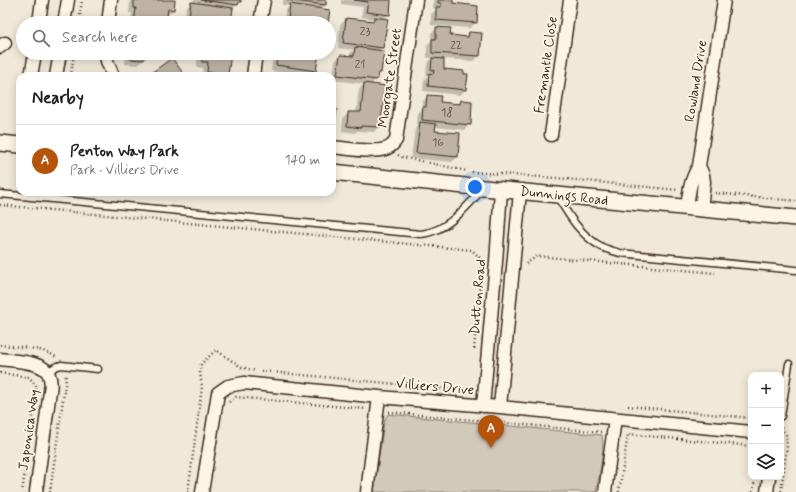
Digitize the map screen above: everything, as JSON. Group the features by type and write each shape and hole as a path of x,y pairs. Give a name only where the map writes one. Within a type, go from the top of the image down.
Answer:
{"street":[{"path":"40,16 42,0"},
{"path":"65,16 68,0"},
{"path":"109,16 111,0"},
{"path":"261,16 264,0"},
{"name":"Moorgate Street","path":"336,148 380,151 393,145 396,140 416,0"},
{"name":"Fremantle Close","path":"551,135 570,0"},
{"name":"Rowland Drive","path":"694,209 690,191 692,178 698,166 724,0"},
{"path":"32,72 34,60"},
{"path":"57,72 59,60"},
{"path":"107,60 112,72"},
{"path":"254,72 255,60"},
{"path":"0,143 16,144"},
{"name":"Rowland Drive","path":"694,209 703,192 704,182 703,175 698,166"},
{"name":"Dunnings Road","path":"336,172 520,192 796,218"},
{"name":"Dutton Road","path":"483,406 501,190"},
{"path":"500,407 520,192"},
{"name":"Japonica Way","path":"0,359 36,364 48,372 50,386 36,492"},
{"name":"Villiers Drive","path":"202,492 218,393 228,386 244,383 748,432"},
{"path":"367,492 380,397"},
{"path":"605,492 615,419"},
{"path":"766,492 768,480"}],"lane":[{"path":"21,196 421,234 434,231 447,224 484,188"},
{"path":"0,194 16,196"},
{"path":"556,195 579,228 603,248 620,253 796,270"},
{"path":"782,408 789,364"},
{"name":"Japonica Way","path":"48,372 61,365 98,369"}],"path":[{"path":"80,16 82,0"},
{"path":"72,72 73,60"},
{"path":"388,148 402,157 466,171 690,191"},
{"path":"703,192 796,201"},
{"path":"0,205 472,250 482,260 496,262"},
{"path":"514,264 526,264 537,256 718,273"},
{"path":"474,353 482,260"},
{"path":"0,373 29,377 37,387 22,492"},
{"path":"624,406 748,418"},
{"path":"781,492 787,446 786,436 784,433"},
{"path":"619,492 628,434 748,446"},
{"path":"753,492 755,480"}],"shaded area":[{"path":"388,414 602,435 602,457 596,492 374,492 383,428"}],"building":[{"path":"134,0 175,0 174,10 168,9 167,16 135,16 136,8 134,8"},
{"path":"201,0 241,0 241,2 239,2 238,5"},
{"path":"286,0 326,0 326,5"},
{"path":"354,0 391,0 390,15 366,12 368,2"},
{"path":"438,0 453,0 453,3 478,6 477,23 436,20 436,7 441,7 441,3 438,3"},
{"path":"191,2 233,8 232,16 189,16"},
{"path":"290,4 330,10 329,16 288,16"},
{"path":"374,17 388,19 383,48 343,43 346,18 374,21"},
{"path":"436,27 451,28 450,35 468,37 469,32 482,33 480,56 432,53 432,39 436,39"},
{"path":"355,47 384,51 381,73 378,73 377,80 337,75 340,55 354,56"},
{"path":"432,58 444,59 444,69 464,71 464,74 468,74 466,90 428,86 429,73 433,74 434,70 431,70"},
{"path":"169,60 173,60 182,72 153,72"},
{"path":"202,60 230,60 228,72 207,72 208,62 202,62"},
{"path":"277,60 318,60 316,71 276,65"},
{"path":"364,83 386,86 380,127 361,126 361,128 347,126 348,112 361,112"},
{"path":"427,95 441,96 440,102 460,104 461,100 472,101 471,125 422,120 423,107 426,107"},
{"path":"420,122 436,124 435,131 460,133 458,157 416,153"}],"place":[{"name":"Penton Way Park","path":"491,448"}]}
